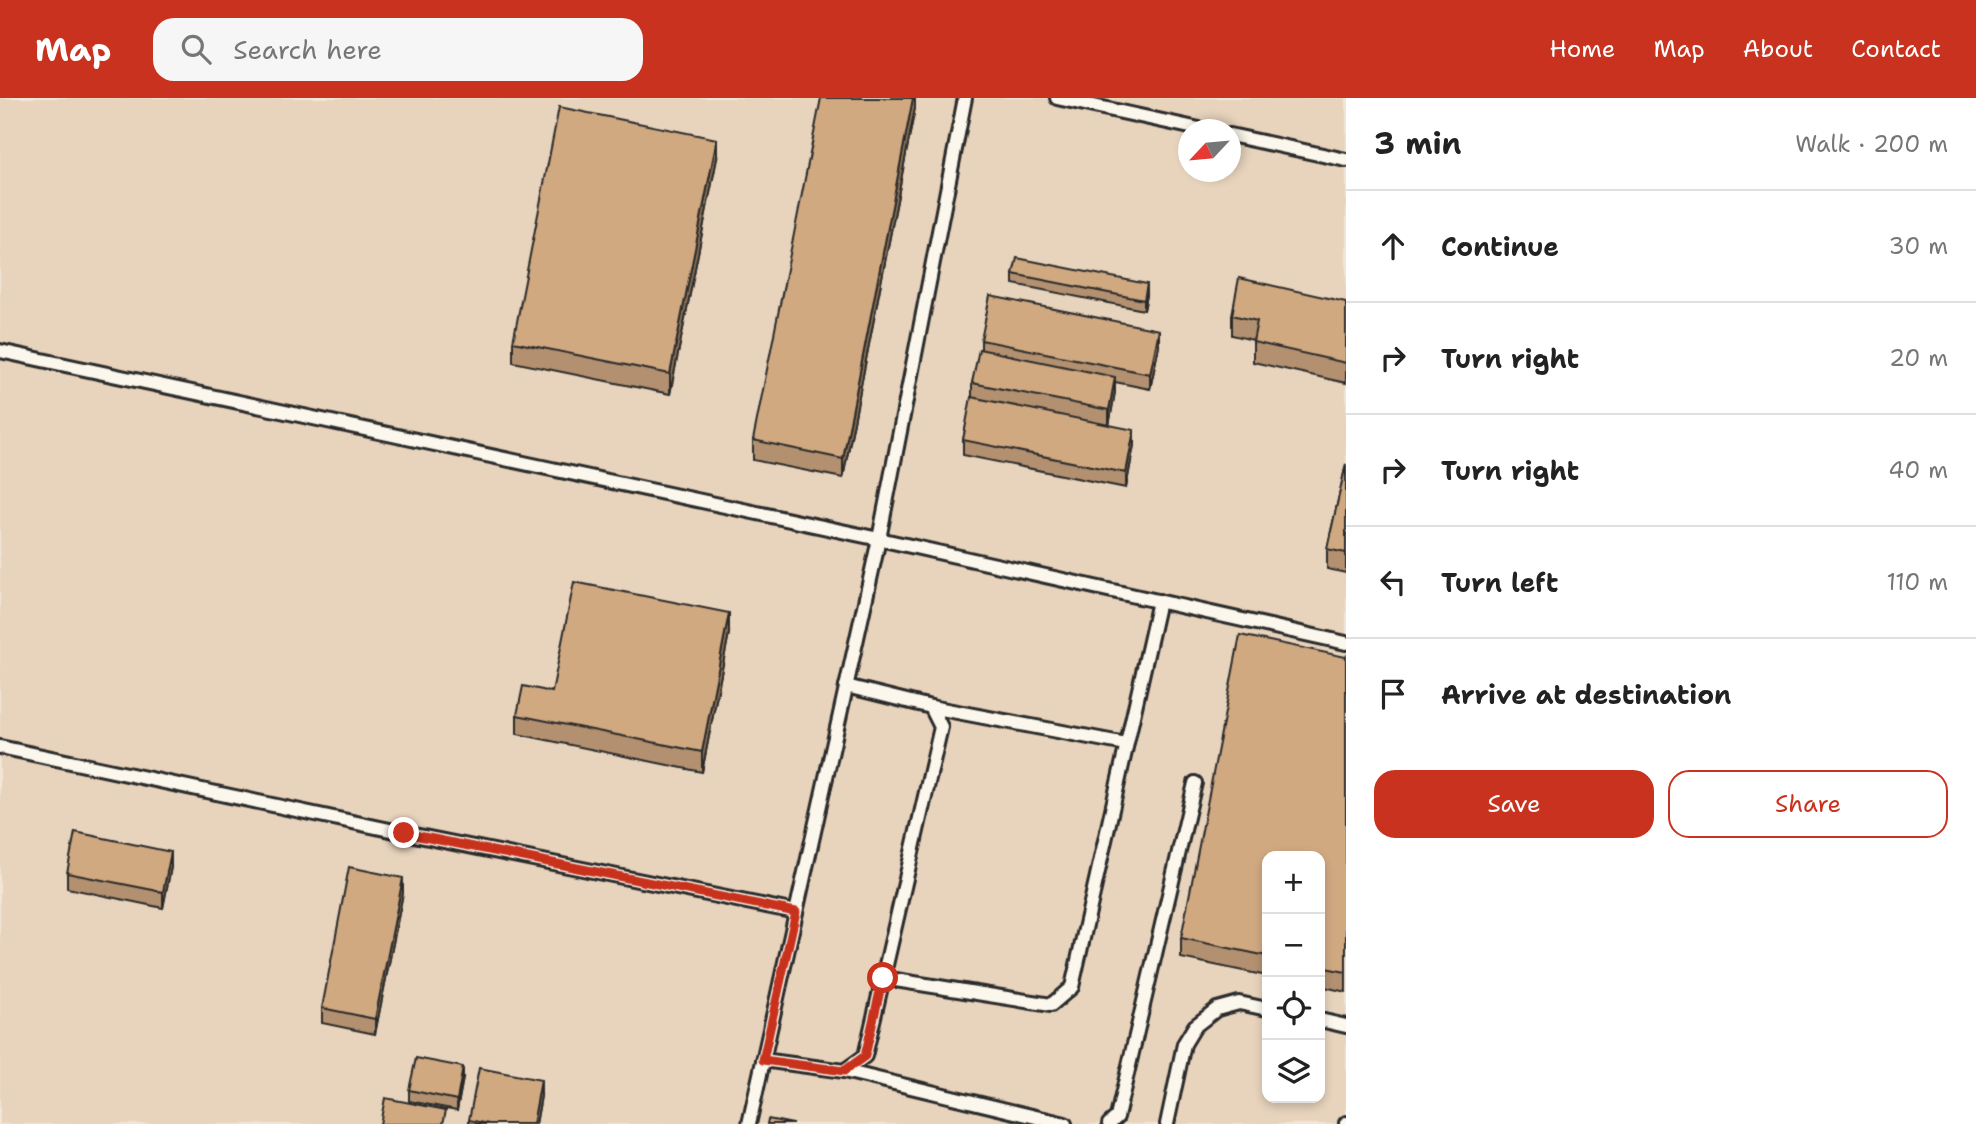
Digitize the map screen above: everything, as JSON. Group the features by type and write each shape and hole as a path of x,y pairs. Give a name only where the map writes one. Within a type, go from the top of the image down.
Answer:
{"lane":[{"path":"749,1124 879,539 965,98"},
{"path":"1057,98 1178,124"},
{"path":"1241,137 1346,160"},
{"path":"0,351 879,539 1346,643"},
{"path":"883,978 1051,1005 1072,988 1159,601"},
{"path":"846,686 931,707 1126,744"},
{"path":"844,1071 865,1056 941,727 931,707"},
{"path":"0,747 417,836 796,912"},
{"path":"1109,1124 1117,1118 1195,783"},
{"path":"1167,1124 1184,1044 1195,1026 1217,1009 1239,1003 1262,1008"},
{"path":"1325,1021 1346,1026"},
{"path":"763,1060 844,1071 1065,1124"}],"shaded area":[{"path":"0,98 1346,98 1346,1124 0,1124"}],"building":[{"path":"821,98 913,98 843,459 753,440"},
{"path":"559,107 717,139 670,374 513,342"},
{"path":"1017,258 1147,284 1144,300 1013,274"},
{"path":"1239,278 1346,302 1346,363 1253,342 1257,321 1232,315"},
{"path":"990,296 1159,330 1150,374 981,340"},
{"path":"979,349 1115,377 1109,410 972,383"},
{"path":"971,397 1134,430 1126,473 963,440"},
{"path":"1346,464 1346,553 1327,549"},
{"path":"574,582 729,613 702,752 517,715 523,686 552,692"},
{"path":"1240,635 1346,657 1346,972 1325,968 1325,851 1262,851 1262,955 1181,938"},
{"path":"75,832 171,852 163,892 67,873"},
{"path":"349,867 403,878 375,1019 322,1008"},
{"path":"416,1058 463,1067 457,1100 409,1090"},
{"path":"479,1068 541,1080 533,1124 489,1124 469,1120"},
{"path":"385,1098 446,1110 443,1124 380,1124"},
{"path":"768,1119 793,1124 767,1124"}],"route":[{"path":"404,833 796,912 763,1060 844,1071 865,1056 883,978"}]}
